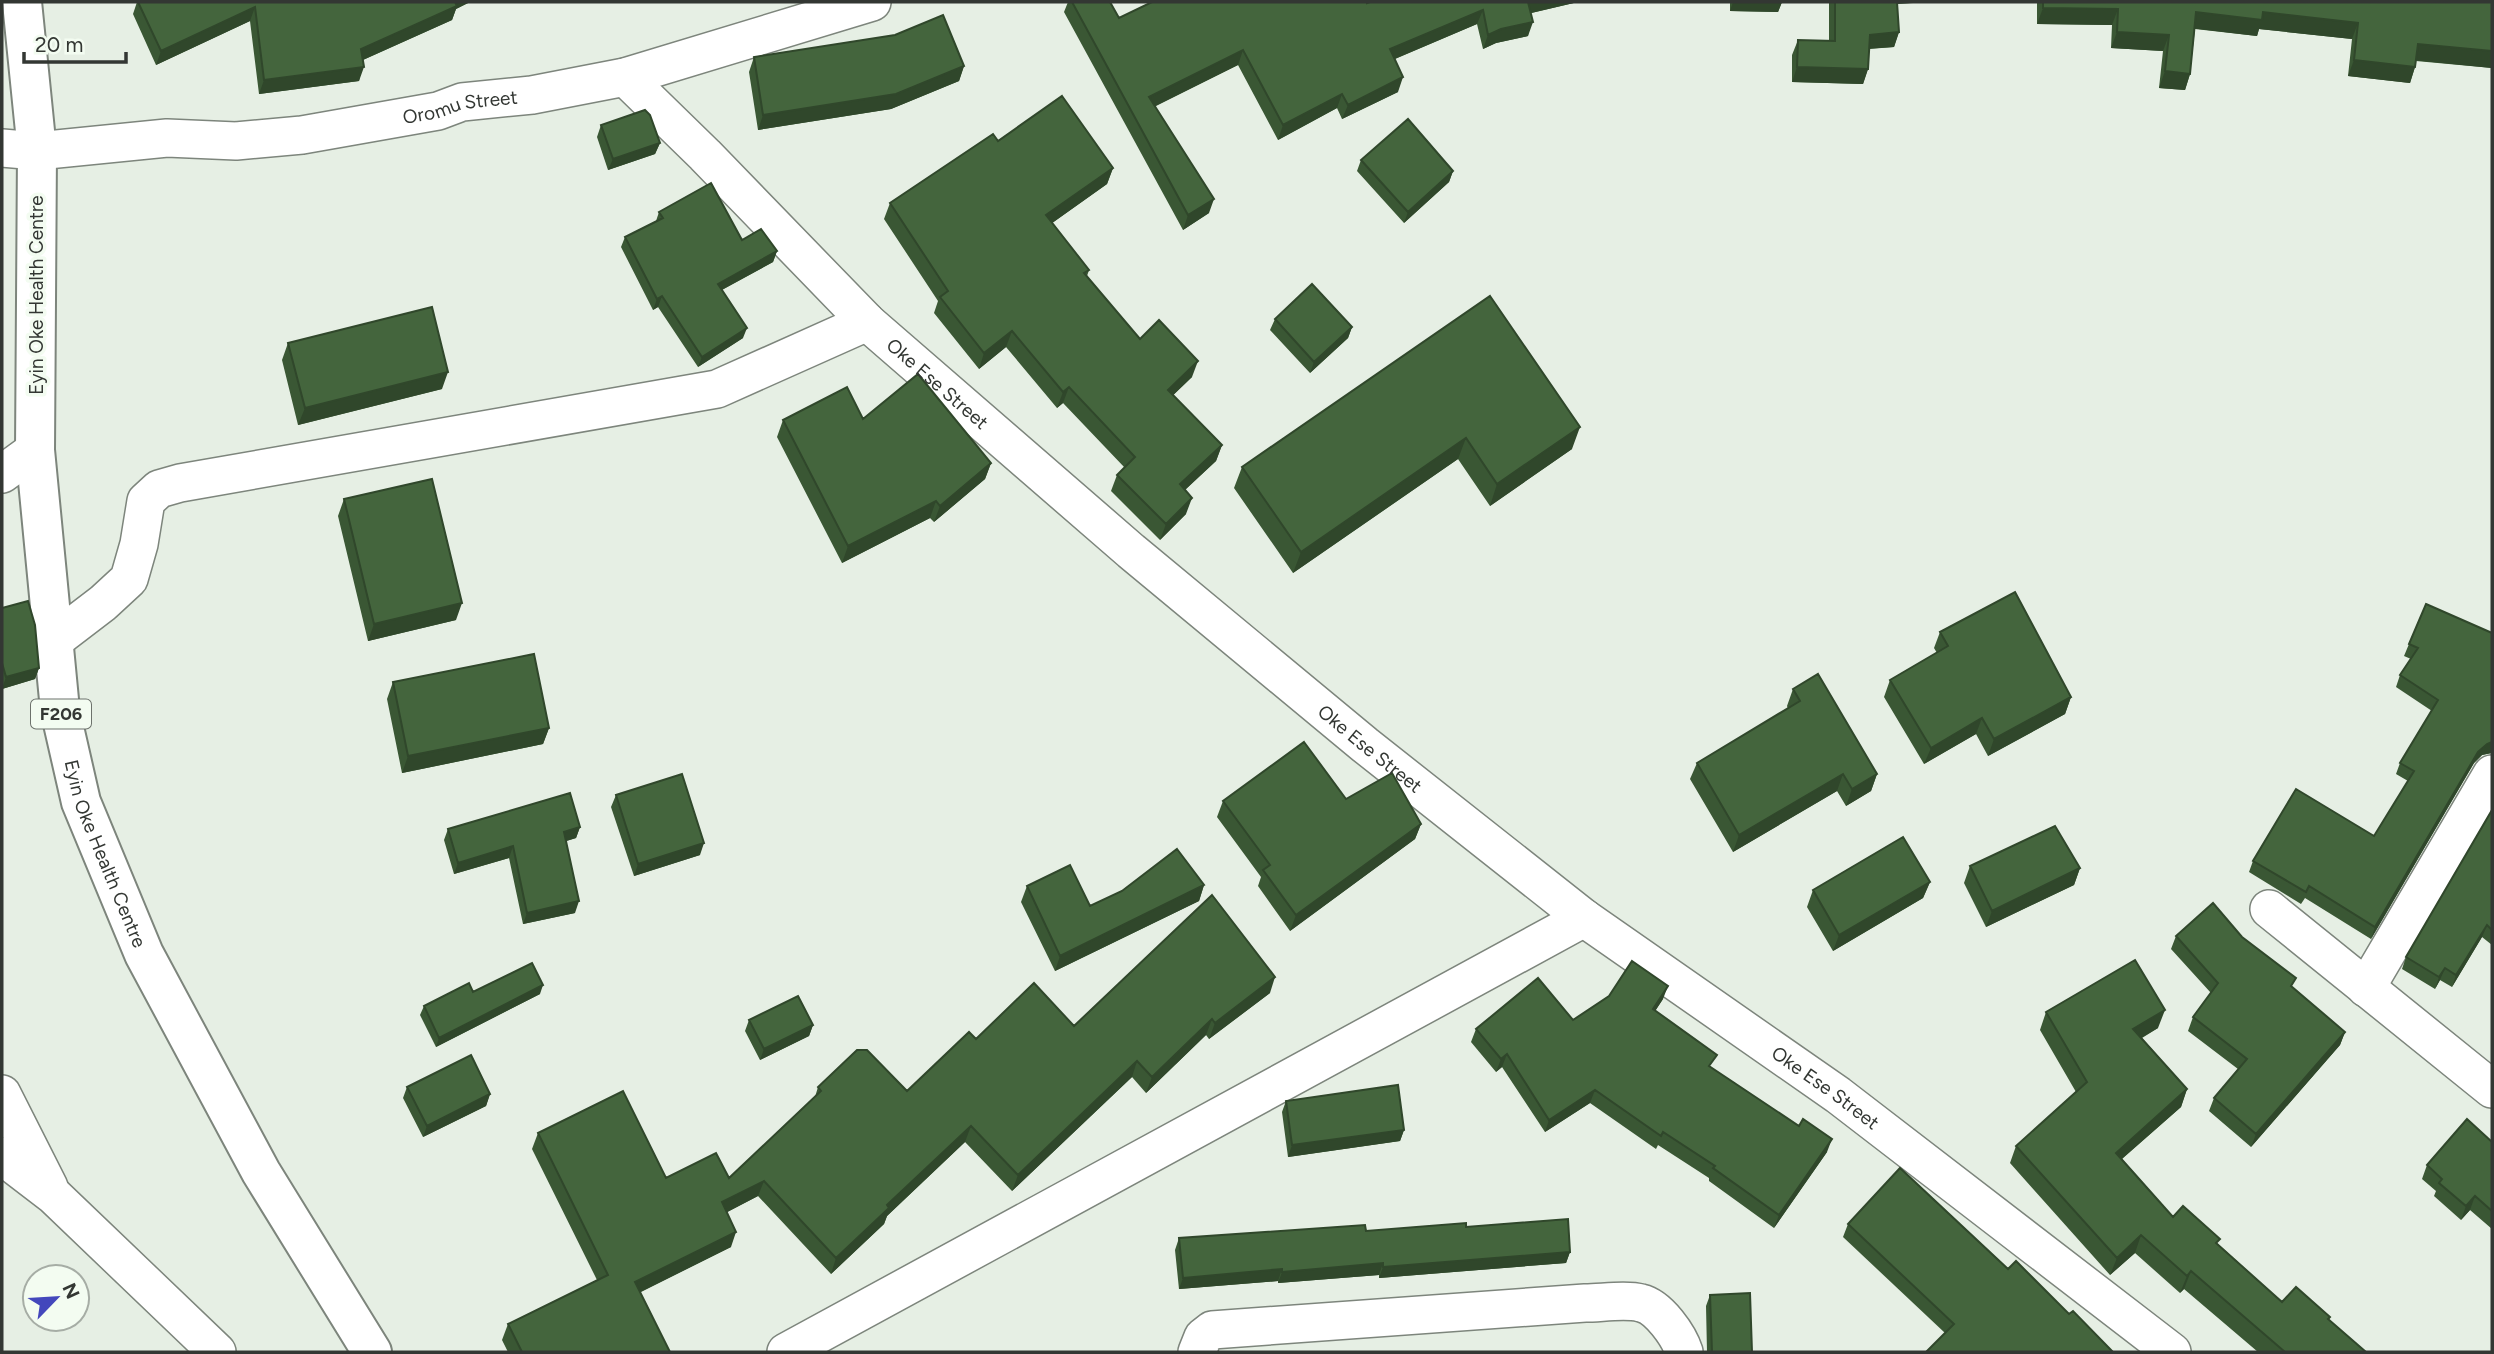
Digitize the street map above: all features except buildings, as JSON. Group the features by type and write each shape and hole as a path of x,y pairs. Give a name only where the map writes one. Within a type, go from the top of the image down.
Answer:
{"main road":[{"name":"Eyin Oke Health Centre","path":"22,2 20,150 35,450 60,710 81,803 144,954 261,1172 372,1352"}],"street":[{"name":"Oromu Street","path":"20,150 167,138 236,141 302,135 438,111 462,102 531,95 625,77 872,2"},
{"name":"Oke Ese Street","path":"625,77 705,155 867,322 1141,560 1365,745 1584,918 1838,1096 2172,1352"},
{"path":"52,642 130,579 146,501 159,489 180,483 717,390 867,322"},
{"path":"2,474 35,450"},
{"path":"2367,988 2492,774"},
{"path":"2270,909 2492,1089"},
{"path":"786,1352 1584,918"},
{"path":"2,1094 53,1195"},
{"path":"2,1156 53,1195 217,1352"},
{"path":"1197,1352 1203,1337 1212,1330 1596,1303 1643,1303 1663,1318 1680,1341 1684,1352"}]}
